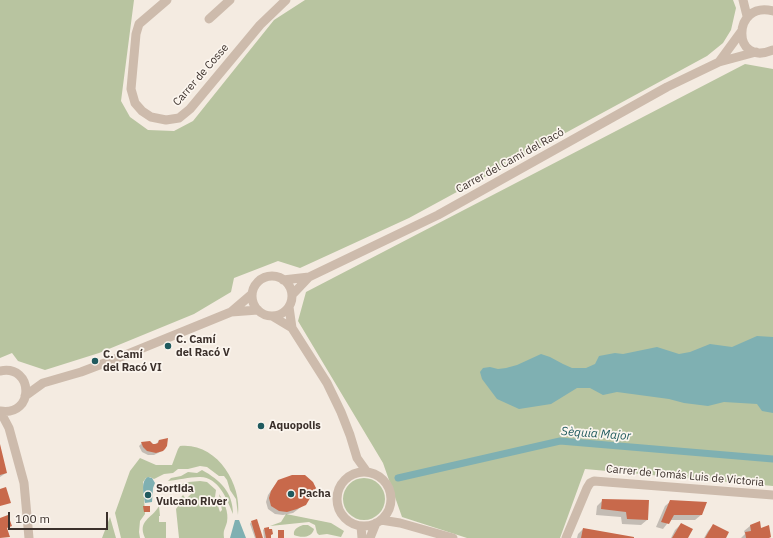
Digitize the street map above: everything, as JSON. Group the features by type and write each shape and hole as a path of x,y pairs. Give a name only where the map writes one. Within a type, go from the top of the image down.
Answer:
{"street":[{"name":"Carrer de Cosse","path":"167,0 140,24 136,34 131,89 135,103 142,111 151,117 166,120 178,118 190,109 260,25 286,0"},
{"path":"209,19 230,0"},
{"path":"743,0 747,16 754,11 761,9"},
{"path":"748,0 761,9 773,11"},
{"name":"Carrer del Camí del Racó","path":"719,62 741,32 744,20 747,16"},
{"path":"741,32 747,46 756,52"},
{"name":"Carrer del Camí del Racó","path":"283,280 309,277 438,215 660,91 719,62 756,52 763,53 773,50"},
{"path":"289,307 282,314 272,316 264,315 253,303 252,294 255,285 264,278 275,277 283,280 289,286 292,295 289,307 292,328 327,383 341,412 357,458 367,472"},
{"name":"Carrer del Camí del Racó","path":"292,295 309,277"},
{"path":"231,312 252,294"},
{"path":"9,428 14,410 23,402 26,396 43,383 81,372 231,312 258,310"},
{"path":"272,316 292,328"},
{"path":"0,371 10,370 22,378 43,383"},
{"path":"22,378 26,390 26,396"},
{"path":"14,410 0,411 9,428 24,483 29,538"},
{"path":"353,474 357,458"},
{"path":"370,538 378,522 389,508 391,496 387,485 379,476 367,472 353,474 342,482 337,496 337,503 343,516 354,524 361,526 378,522 400,522 453,538"},
{"name":"Carrer de Tomás Luis de Victoria","path":"566,538 587,488 590,483 594,481 600,480 773,495"},
{"path":"389,508 400,522"},
{"path":"361,526 362,538"}],"green space":[{"path":"0,0 134,0 121,101 130,117 148,130 174,131 193,121 274,20 305,0 733,0 736,8 731,30 723,43 707,56 409,218 300,268 278,261 234,278 231,292 194,314 99,353 45,370 18,361 12,353 0,358"},
{"path":"745,64 773,69 773,486 585,469 560,538 467,538 402,517 383,463 298,321 306,292"},
{"path":"180,446 193,447 205,451 224,467 236,490 238,515 236,499 224,476 219,476 207,467 200,466 188,469 178,469 173,473 164,474 154,479 150,477 146,478 143,482 145,514 140,521 140,538 121,538 115,513 130,471 140,458 156,465 172,465"},
{"path":"202,470 220,483 228,493 231,499 233,514 225,495 217,484 211,480 206,478 191,477 168,481 171,478 181,476 188,472 197,473"},
{"path":"360,478 368,478 379,484 385,495 385,503 379,514 368,520 360,520 349,514 343,503 343,495 349,484"},
{"path":"200,481 207,482 216,490 215,497 220,512 222,510 219,494 227,511 227,522 224,531 224,538 179,538 176,509 181,502 179,500 183,495 186,499 192,493 191,486 179,485"},
{"path":"159,506 159,522 166,522 166,538 145,538 143,532 144,523"},
{"path":"286,514 331,523 344,531 341,537 327,534 319,535 315,525 309,522 270,526 281,522"},
{"path":"110,517 116,538 102,538"},
{"path":"303,525 308,525 314,529 313,532 309,536 303,537 294,535 295,530"}],"water":[{"path":"757,336 773,337 773,413 762,411 757,404 724,402 708,406 617,392 603,395 590,388 577,388 551,404 519,409 497,399 482,379 480,372 483,368 490,367 498,369 517,365 541,354 572,368 586,368 595,364 599,356 615,353 623,354 657,347 679,354 690,352 710,344 732,347"},
{"name":"Sortida Vulcano River","path":"148,477 152,478 155,483 152,502 145,503 143,485"},
{"path":"235,520 239,520 246,538 230,538"}],"building":[{"path":"168,438 165,449 156,453 147,451 141,442 150,441 155,444 158,443 159,440"},
{"path":"0,444 7,473 0,475"},
{"name":"Pacha","path":"292,475 305,475 313,482 316,488 306,505 287,512 279,511 271,506 269,498 271,491 278,480"},
{"path":"6,487 11,503 0,506 0,489"},
{"path":"602,499 649,500 648,520 627,519 626,512 601,509"},
{"path":"670,500 707,502 702,515 674,515 669,524 661,522"},
{"path":"143,506 150,506 150,512 144,512"},
{"path":"8,515 12,526 7,528 10,537 0,538 0,518"},
{"path":"257,519 263,538 256,538 251,521"},
{"path":"760,521 761,528 769,525 771,537 746,538 745,532 751,531 750,525"},
{"path":"681,523 693,529 688,538 672,538"},
{"path":"713,524 729,532 726,538 705,538"},
{"path":"269,527 269,529 272,529 273,534 271,535 271,538 266,538 264,528"},
{"path":"583,528 634,537 634,538 581,538"},
{"path":"278,530 284,530 284,538 278,538"}],"waterway":[{"name":"Sèquia Major","path":"398,478 560,441 773,459"}],"place":[{"name":"C. Camí del Racó V","path":"168,346"},
{"name":"C. Camí del Racó VI","path":"95,361"},
{"name":"Aquopolis","path":"261,426"},
{"name":"Pacha","path":"291,494"},
{"name":"Sortida Vulcano River","path":"148,495"}]}
